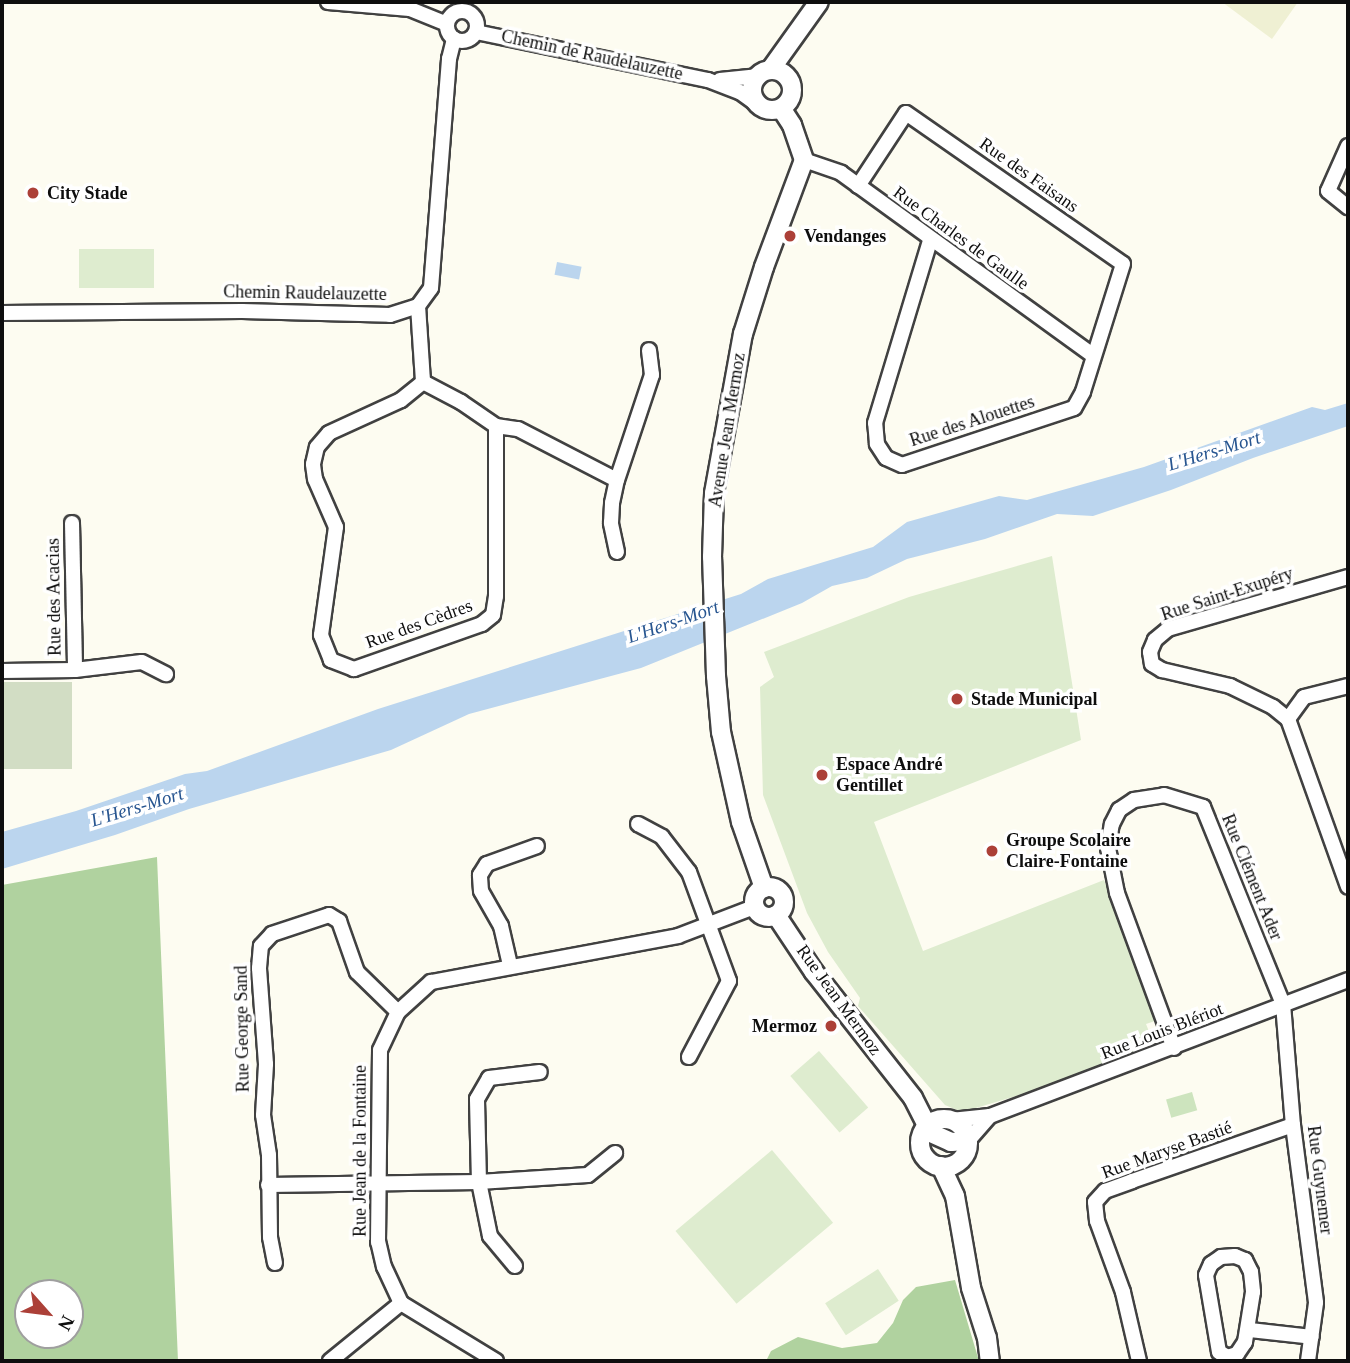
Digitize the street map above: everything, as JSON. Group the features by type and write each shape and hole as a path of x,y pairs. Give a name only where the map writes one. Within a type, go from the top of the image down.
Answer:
{"street":[{"path":"328,2 410,9 447,23"},
{"path":"764,73 785,74 792,85 791,98 781,108 766,109 760,106 752,92 764,73 818,2"},
{"path":"466,7 475,20 476,32 466,41 453,39 447,31 447,23 455,13 466,7"},
{"name":"Chemin de Raudelauzette","path":"476,32 708,80 740,92 760,106"},
{"path":"453,39 449,59 431,288 418,306 423,382 461,402 496,426 518,429 617,480"},
{"name":"Chemin de Raudelauzette","path":"708,80 741,80 764,73"},
{"path":"781,108 792,125 804,160"},
{"name":"Rue des Faisans","path":"858,186 905,113 1123,264 1092,355"},
{"path":"1348,146 1328,191 1348,207"},
{"name":"Rue Charles de Gaulle","path":"804,160 841,173 930,241 1092,355"},
{"name":"Avenue Jean Mermoz","path":"764,888 731,784 721,732 716,676 714,493 743,334 764,267 804,160"},
{"name":"Rue des Alouettes","path":"930,241 875,423 877,444 886,458 902,465 1074,408 1083,392 1092,355"},
{"name":"Chemin Raudelauzette","path":"2,313 242,311 390,315 418,306"},
{"path":"617,552 611,523 617,480 652,375 649,350"},
{"name":"Rue des Cèdres","path":"423,382 401,400 329,433 317,447 313,464 315,479 335,527 321,635 324,649 331,660 354,669 482,624 493,615 496,596 496,426"},
{"name":"Rue des Acacias","path":"72,523 75,670"},
{"name":"Rue Saint-Exupéry","path":"1288,719 1273,707 1230,686 1162,670 1152,664 1150,659 1155,640 1168,629 1348,577"},
{"name":"Rue des Acacias","path":"2,671 75,670 142,662 166,674"},
{"path":"1348,685 1304,697 1288,719 1348,887"},
{"name":"Rue Clément Ader","path":"1174,1048 1117,892 1108,848 1112,824 1119,810 1134,800 1164,794 1203,807 1283,1004"},
{"path":"638,824 662,837 689,872 729,981 689,1057"},
{"path":"510,965 501,926 481,891 480,875 487,864 537,846"},
{"path":"774,887 782,894 783,908 776,915 760,915 754,908 754,896 764,888 774,887"},
{"name":"Rue Jean de la Fontaine","path":"401,1303 384,1266 378,1242 377,1184 380,1050 398,1012 431,982 510,965 678,936 754,908"},
{"name":"Rue George Sand","path":"275,1263 270,1237 269,1155 263,1115 266,1064 258,968 261,946 272,934 330,915 339,921 357,972 398,1012"},
{"name":"Rue Jean Mermoz","path":"776,915 814,972 903,1084 927,1126"},
{"name":"Rue Louis Blériot","path":"948,1120 990,1116 1348,980"},
{"name":"Rue Guynemer","path":"1283,1004 1293,1125 1316,1303 1308,1361"},
{"path":"515,1266 490,1236 480,1182 477,1099 489,1078 540,1072"},
{"name":"Rue Jean Mermoz","path":"903,1084 948,1120 963,1128 968,1141"},
{"name":"Rue Louis Blériot","path":"968,1141 990,1116"},
{"path":"948,1120 927,1126 921,1139 923,1153 933,1164 940,1166 949,1166 961,1160"},
{"name":"Rue Maryse Bastié","path":"1139,1361 1123,1292 1097,1221 1095,1202 1105,1191 1293,1125"},
{"path":"927,1126 938,1138 951,1142 968,1141 961,1160 955,1196"},
{"path":"268,1185 480,1182 588,1175 615,1153"},
{"path":"940,1166 955,1196 968,1275 987,1338 990,1361"},
{"path":"1235,1256 1245,1260 1251,1272 1253,1292 1250,1330 1237,1354 1228,1357 1219,1352 1206,1275 1211,1264 1221,1257 1235,1256"},
{"path":"330,1361 401,1303 486,1359"},
{"path":"1250,1330 1312,1337"}],"green space":[{"path":"1222,2 1298,2 1272,39"},
{"path":"79,249 154,249 154,288 79,288"},
{"path":"1052,556 1081,740 874,822 923,951 1104,880 1158,1020 1146,1024 1154,1044 1054,1085 969,1110 957,1110 945,1105 858,1006 860,998 828,952 807,913 763,795 760,687 774,677 764,652 909,597"},
{"path":"2,682 72,682 72,769 2,769"},
{"path":"157,857 178,1361 2,1361 2,885"},
{"path":"819,1051 868,1108 840,1133 790,1076"},
{"path":"1192,1092 1197,1110 1171,1118 1166,1099"},
{"path":"772,1150 833,1223 737,1304 675,1231"},
{"path":"878,1269 899,1301 846,1335 825,1303"},
{"path":"955,1280 979,1361 766,1361 771,1351 798,1337 842,1348 877,1343 893,1323 903,1300 916,1287"}],"water":[{"path":"557,262 582,267 579,280 555,275"},
{"name":"L'Hers-Mort","path":"1348,403 1348,426 1253,458 1171,490 1093,516 1057,514 985,539 907,559 867,578 832,586 802,603 641,668 469,714 391,750 189,809 115,835 2,869 2,832 76,811 185,774 207,771 378,709 741,594 768,579 873,547 907,522 999,496 1027,500 1144,467 1312,407 1325,410"}],"place":[{"name":"City Stade","path":"33,193"},
{"name":"Vendanges","path":"790,236"},
{"name":"Stade Municipal","path":"957,699"},
{"name":"Espace André Gentillet","path":"822,775"},
{"name":"Groupe Scolaire Claire-Fontaine","path":"992,851"},
{"name":"Mermoz","path":"831,1026"}]}
